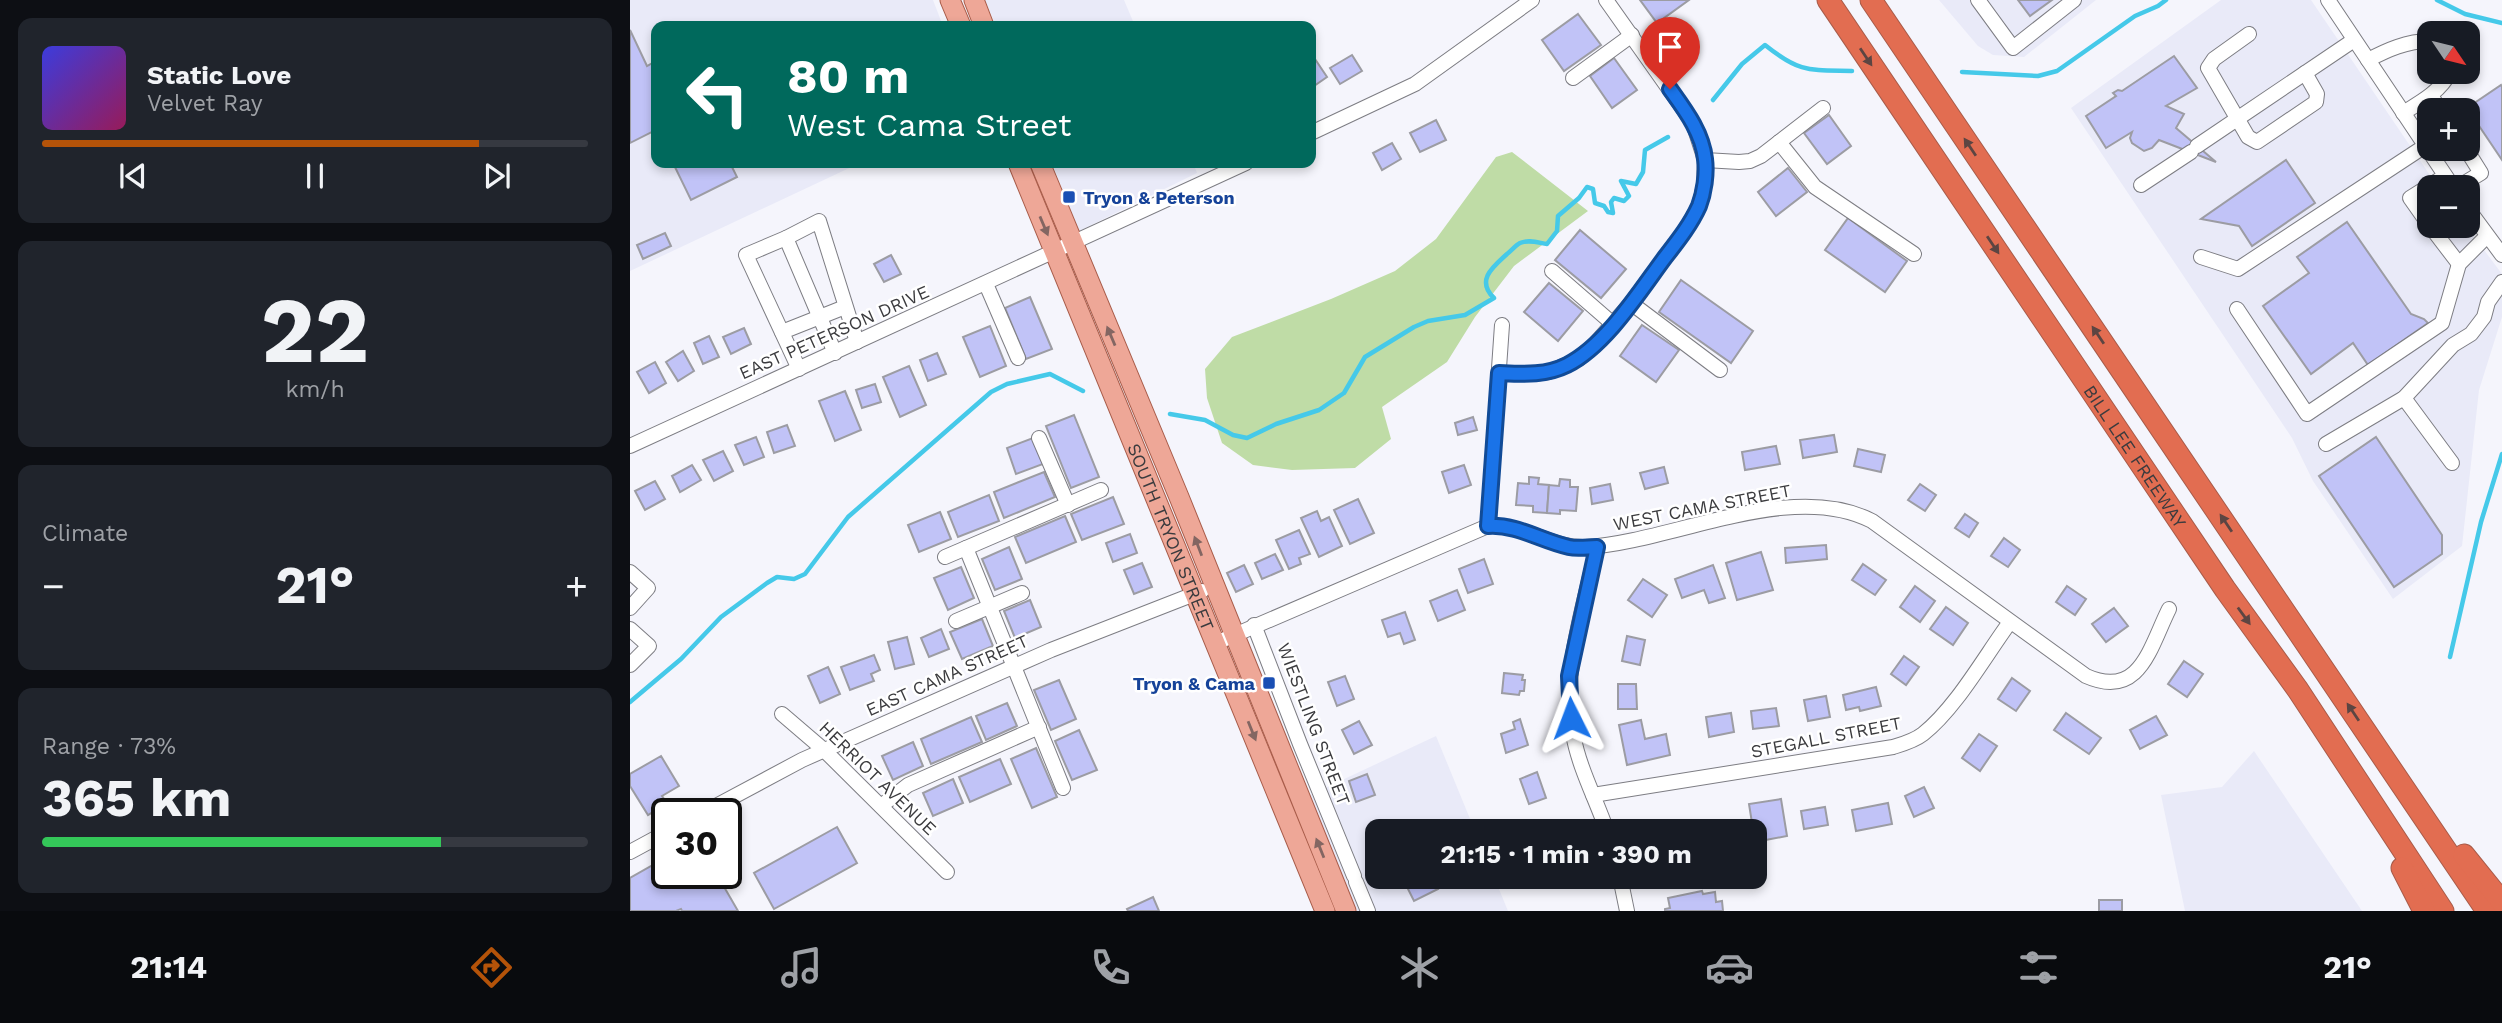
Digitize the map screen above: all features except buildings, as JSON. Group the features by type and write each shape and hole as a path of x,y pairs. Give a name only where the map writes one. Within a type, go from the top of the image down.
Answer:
{"highway":[{"name":"BILL LEE FREEWAY","path":"1828,0 2218,580 2298,690 2443,911"},
{"name":"BILL LEE FREEWAY","path":"1871,0 2487,911"},
{"path":"2382,754 2502,902"},
{"path":"2370,800 2424,911"}],"main road":[{"path":"950,0 959,21"},
{"path":"974,0 982,21"},
{"name":"SOUTH TRYON STREET","path":"1020,168 1063,248 1214,586 1224,639 1325,911"},
{"name":"SOUTH TRYON STREET","path":"1041,168 1063,248 1195,593 1224,639 1346,911"}],"street":[{"path":"1316,131 1415,84 1532,0"},
{"path":"1978,0 2013,48 2074,0"},
{"path":"2328,0 2417,134"},
{"path":"1499,373 1533,374 1564,366 1593,346 1631,303 1686,229 1699,206 1704,185 1705,160 1693,123 1608,1"},
{"path":"2249,34 2214,59 2208,68 2248,137 2257,142 2316,102 2317,94 2305,73"},
{"path":"1573,79 1632,35"},
{"path":"2141,185 2354,40"},
{"path":"2368,60 2417,41"},
{"path":"2403,113 2443,84"},
{"path":"1705,160 1750,161 1823,108"},
{"path":"1779,142 1815,187 1914,254"},
{"path":"2201,257 2238,269 2417,151"},
{"path":"2474,161 2481,173 2475,175"},
{"name":"EAST PETERSON DRIVE","path":"630,446 1235,168"},
{"path":"2417,196 2410,198 2417,208"},
{"path":"799,369 746,255 820,221 857,342"},
{"path":"2480,226 2502,255"},
{"path":"2237,309 2307,414 2442,323 2459,264 2487,236"},
{"path":"786,238 835,352"},
{"path":"2439,238 2459,264"},
{"path":"1552,271 1614,324"},
{"path":"2326,444 2404,398 2453,345 2471,334 2484,317 2488,302 2502,282"},
{"path":"986,284 1018,358"},
{"path":"1631,303 1720,370"},
{"path":"782,332 845,307"},
{"path":"1224,639 1488,526 1502,325"},
{"path":"2404,398 2452,463"},
{"path":"1039,438 1068,505"},
{"path":"944,557 1101,490"},
{"name":"WEST CAMA STREET","path":"1488,526 1515,528 1572,547 1597,547 1747,514 1812,506 1835,508 1872,521 2087,677 2099,682 2120,683 2137,671 2169,609"},
{"path":"1597,547 1569,676 1569,689 1573,734 1602,819"},
{"path":"966,548 1063,788"},
{"path":"630,572 648,588 630,608"},
{"name":"EAST CAMA STREET","path":"732,798 824,750 1014,666 1214,586"},
{"path":"956,621 1022,593"},
{"name":"STEGALL STREET","path":"1593,795 1893,747 1914,740 1937,721 2010,622"},
{"name":"WIESTLING STREET","path":"1254,625 1368,911"},
{"path":"630,629 649,646 630,665"},
{"name":"HERRIOT AVENUE","path":"782,714 824,750 947,872"},
{"path":"881,806 908,785 1039,727"},
{"path":"630,852 651,841"},
{"path":"1622,889 1627,911"}],"shaded area":[{"path":"630,0 933,0 941,21 651,21 651,168 849,168 630,271"},
{"path":"985,0 1124,0 1133,21 994,21"},
{"path":"1939,0 2096,0 2024,57 1993,55 1978,46"},
{"path":"2221,0 2311,0 2417,156 2417,161 2420,161 2430,175 2417,175 2417,238 2475,238 2502,274 2502,317 2479,390 2462,546 2393,599 2313,481 2292,438 2071,108"},
{"path":"1054,168 1195,168 1197,173 1079,231"},
{"path":"1436,736 1470,819 1365,819 1365,889 1499,889 1508,911 1355,911 1308,796"},
{"path":"2254,751 2362,911 2185,911 2161,795 2222,787"}],"green space":[{"path":"1512,152 1588,211 1514,266 1475,317 1447,362 1382,407 1391,439 1355,468 1292,470 1253,465 1222,443 1207,398 1205,369 1232,337 1395,271 1436,239 1496,157"}],"waterway":[{"path":"1962,72 2038,76 2057,71 2135,16 2166,0"},
{"path":"2437,0 2465,14 2502,23"},
{"path":"1713,100 1742,64 1765,45 1787,61 1806,68 1852,71"},
{"path":"1170,414 1205,420 1233,435 1247,438 1276,424 1319,410 1344,393 1365,357 1414,327 1428,321 1465,315 1494,298 1486,285 1492,268 1520,243 1530,241 1547,244 1557,231 1558,216 1579,198 1587,187 1593,189 1595,203 1613,213 1611,202 1614,198 1624,201 1629,196 1621,181 1636,184 1643,172 1645,150 1668,137"},
{"path":"630,702 681,659 721,617 767,583 777,577 794,579 805,574 848,517 991,392 1007,384 1050,374 1083,391"},
{"path":"2450,657 2481,522 2502,454"}],"place":[{"name":"Tryon & Peterson","path":"1069,197"},
{"name":"Tryon & Cama","path":"1269,683"}],"route":[{"path":"1571,718 1569,676 1597,547 1572,547 1515,528 1488,526 1499,373 1549,372 1578,359 1631,303 1686,229 1699,206 1704,185 1705,160 1693,123 1670,89"}]}
